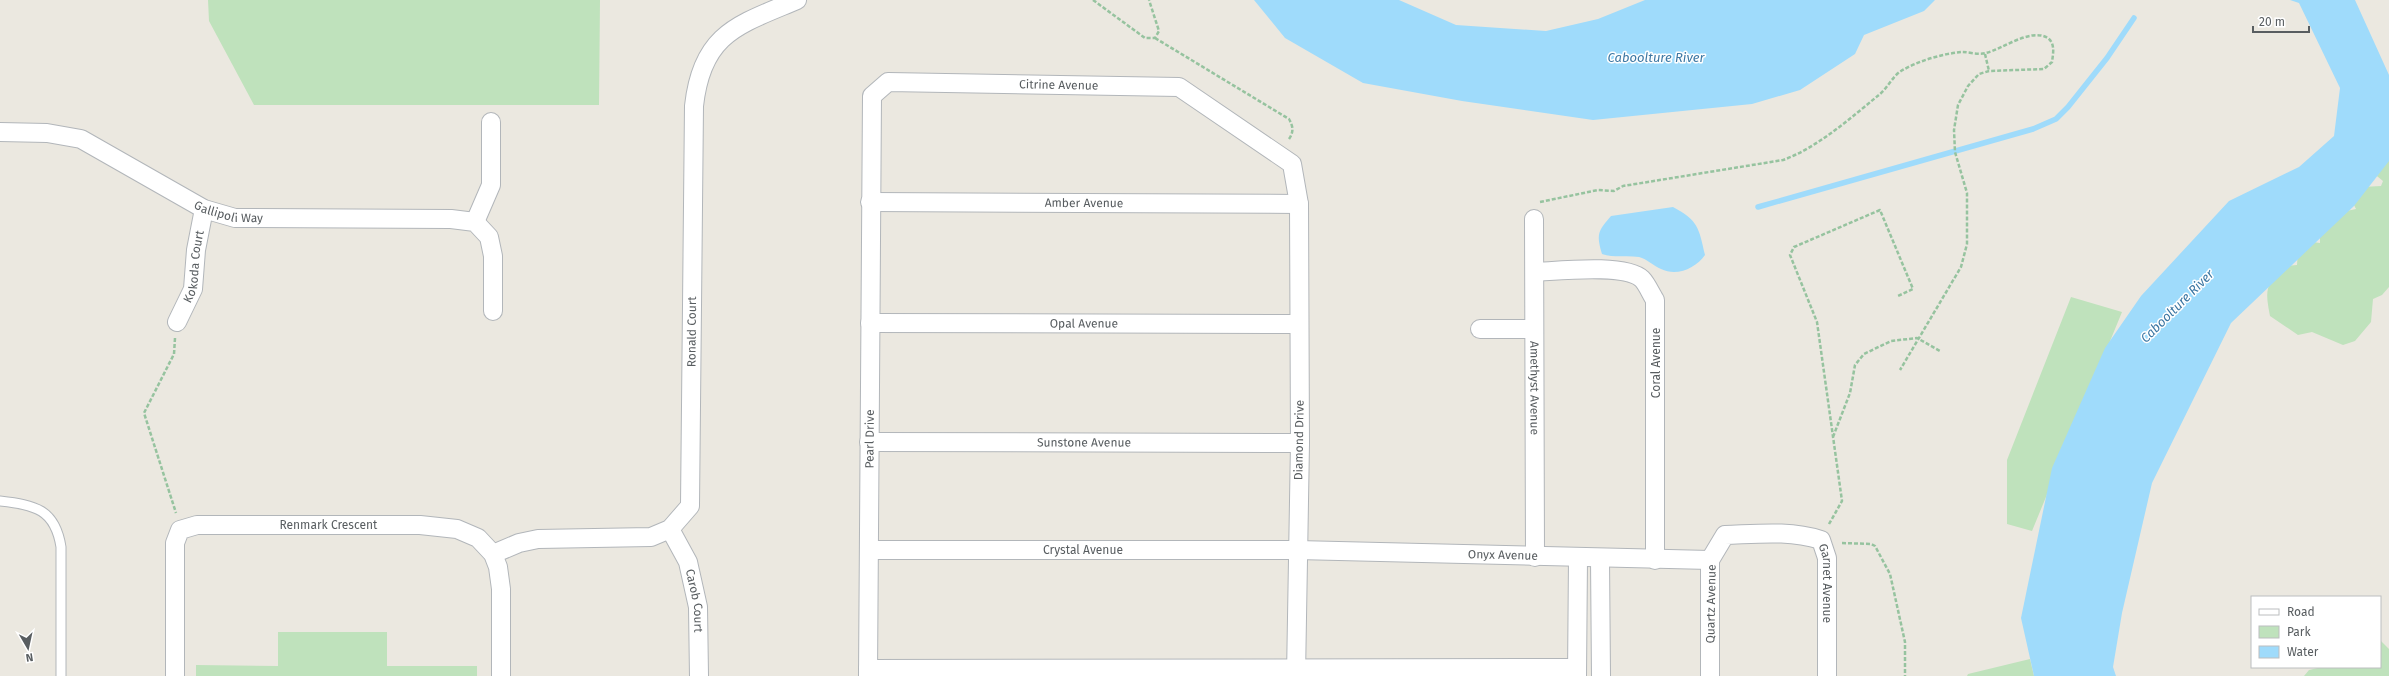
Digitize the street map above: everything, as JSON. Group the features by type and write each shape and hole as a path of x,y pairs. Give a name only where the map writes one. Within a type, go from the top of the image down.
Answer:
{"street":[{"name":"Ronald Court","path":"493,554 519,543 538,539 650,536 670,529 690,506 692,490 694,106 696,83 707,57 721,37 742,23 797,0"},
{"name":"Citrine Avenue","path":"870,202 872,96 888,82 1179,87 1292,164 1299,204"},
{"path":"491,122 491,185 475,222 489,237 493,256 493,311"},
{"name":"Gallipoli Way","path":"0,132 47,133 80,138 204,209 235,218 451,219 475,222"},
{"name":"Amber Avenue","path":"870,202 1299,204"},
{"name":"Pearl Drive","path":"868,673 870,550 870,202"},
{"name":"Diamond Drive","path":"1296,672 1300,443 1299,204"},
{"name":"Kokoda Court","path":"177,322 193,289 196,250 204,209"},
{"name":"Amethyst Avenue","path":"1534,219 1534,557"},
{"name":"Coral Avenue","path":"1535,272 1605,269 1625,272 1642,278 1655,300 1655,560"},
{"name":"Opal Avenue","path":"870,323 1299,324"},
{"path":"1480,329 1534,329"},
{"name":"Sunstone Avenue","path":"869,442 1300,443"},
{"name":"Renmark Crescent","path":"180,530 197,525 420,525 464,532 478,538 493,554 498,567 501,589 501,676"},
{"name":"Carob Court","path":"670,529 688,562 698,608 699,676"},
{"path":"175,676 175,543 180,530"},
{"name":"Garnet Avenue","path":"1725,535 1776,533 1808,536 1820,540 1827,558 1827,676"},
{"name":"Quartz Avenue","path":"1710,676 1710,560 1725,535"},
{"name":"Crystal Avenue","path":"870,550 1297,550"},
{"name":"Onyx Avenue","path":"1297,550 1600,559 1710,560"},
{"path":"868,673 1577,672 1578,558"},
{"path":"1600,559 1601,676"}],"lane":[{"path":"0,501 26,504 44,512 53,520 59,533 61,547 61,676"}],"path":[{"path":"1093,0 1145,38 1155,38 1289,119 1292,124 1293,134 1278,154"},
{"path":"1149,0 1159,26 1155,38"},
{"path":"1534,219 1536,207 1541,200 1598,190 1614,191 1623,186 1783,160 1802,154 1882,92 1900,72 1934,57 1963,52 1985,54 2017,40 2036,36 2046,37 2051,42 2054,51 2052,62 2044,69 1989,71 1980,74 1968,86 1958,105 1954,130 1955,152 1967,193 1967,244 1961,267 1917,338 1900,370"},
{"path":"1985,54 1989,71"},
{"path":"1898,296 1913,289 1880,210 1794,247 1790,255 1817,322 1842,501 1820,540 1837,543 1871,544 1875,546 1890,574 1905,642 1905,676"},
{"path":"177,322 174,354 144,413 172,495 180,530"},
{"path":"1833,437 1850,393 1855,365 1864,354 1891,341 1917,338 1940,351"}],"green space":[{"path":"208,0 600,0 599,105 254,105 209,21"},
{"path":"2389,151 2389,287 2382,295 2373,299 2371,322 2355,341 2343,345 2312,332 2298,335 2270,316 2267,294 2270,283 2285,266 2297,265 2298,249 2306,241 2320,243 2320,229 2337,213 2356,209 2351,199 2362,187 2381,186 2383,181 2372,172"},
{"path":"2071,297 2122,312 2032,531 2007,524 2007,460"},
{"path":"278,632 387,632 387,666 477,666 477,676 196,676 196,665 278,666"},
{"path":"2381,641 2389,649 2389,676 2304,676 2309,670 2318,668 2381,668"},
{"path":"2030,659 2034,676 1967,676 1968,674"}],"water":[{"name":"Caboolture River","path":"1254,0 1399,0 1456,25 1546,31 1598,19 1645,0 1935,0 1924,11 1864,35 1855,54 1800,90 1752,104 1593,120 1462,101 1363,83 1285,38"},
{"name":"Caboolture River","path":"2290,0 2355,0 2389,75 2389,161 2354,206 2231,323 2152,483 2122,613 2113,667 2116,676 2034,676 2021,618 2052,468 2105,348 2141,296 2229,201 2299,167 2334,136 2340,88 2299,3"},
{"path":"1673,207 1688,216 1699,231 1705,255 1697,264 1680,272 1673,272 1661,269 1639,257 1611,256 1602,254 1599,242 1599,233 1603,225 1611,216"}],"waterway":[{"path":"1758,207 2033,129 2056,119 2068,107 2107,58 2134,18"}]}
